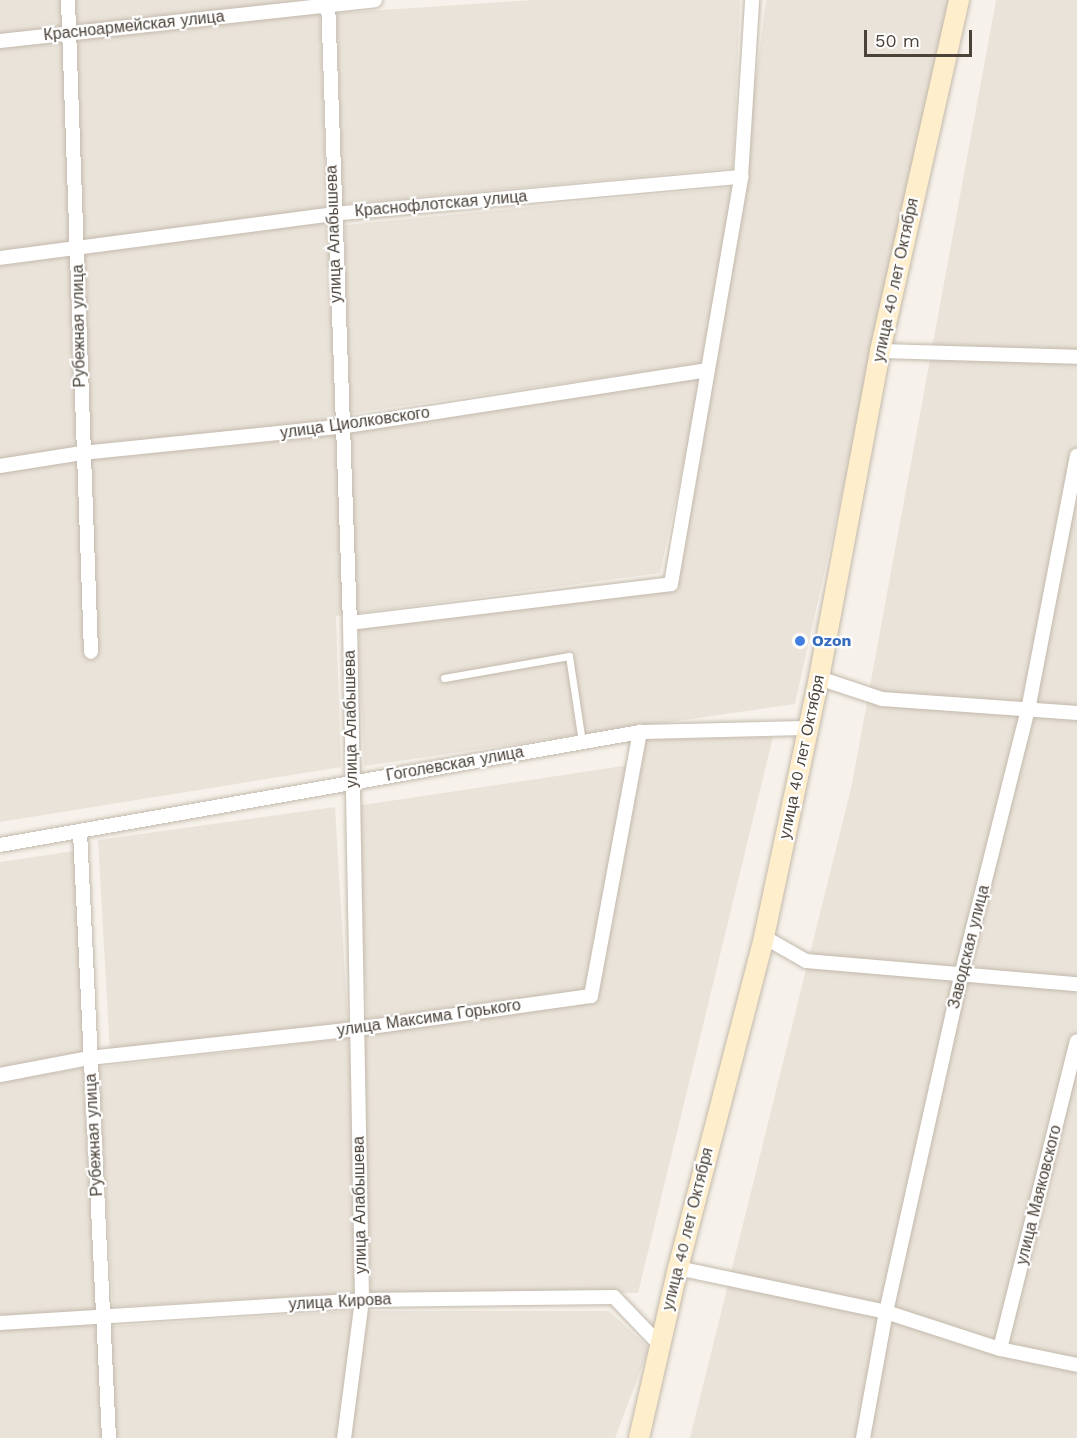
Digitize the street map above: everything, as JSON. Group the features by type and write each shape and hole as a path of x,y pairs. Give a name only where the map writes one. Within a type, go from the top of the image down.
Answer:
{"street":[{"name":"Рубежная улица","path":"68,0 82,453 91,652"},
{"name":"Красноармейская улица","path":"0,41 328,2 375,0"},
{"path":"350,623 671,584 741,177 752,0"},
{"name":"улица 40 лет Октября","path":"639,1438 678,1268 764,938 819,678 880,351 959,0"},
{"name":"улица Алабышева","path":"328,2 332,214 350,623 362,1300 345,1438"},
{"name":"Краснофлотская улица","path":"0,258 332,214 741,177"},
{"path":"880,351 1077,357"},
{"name":"улица Циолковского","path":"0,466 82,453 340,427 708,370"},
{"name":"Заводская улица","path":"863,1438 886,1312 962,972 1028,710 1077,456"},
{"path":"819,678 882,699 1077,713"},
{"name":"Гоголевская улица","path":"0,845 640,732 807,728"},
{"name":"улица Максима Горького","path":"0,1075 89,1059 356,1029 591,996 640,732"},
{"name":"Рубежная улица","path":"80,832 89,1059 105,1317 109,1438"},
{"path":"764,938 806,962 962,972 1077,984"},
{"name":"улица Маяковского","path":"1000,1349 1077,1041"},
{"path":"678,1268 886,1312 1000,1349 1077,1365"},
{"name":"улица Кирова","path":"0,1323 362,1300 614,1297 660,1345"}],"lane":[{"path":"444,678 569,656 582,742"}],"shaded area":[{"path":"0,0 319,0 336,435 702,378 660,573 336,616 341,767 0,822"},
{"path":"533,0 740,0 733,168 342,204 337,13"},
{"path":"766,0 952,0 795,704 364,766 358,626 550,602 675,591 742,189"},
{"path":"996,0 1077,0 1077,1438 690,1438 852,784"},
{"path":"735,187 705,363 348,414 345,225"},
{"path":"773,737 638,1293 371,1292 363,1035 597,1001 646,739"},
{"path":"630,765 587,992 367,1019 356,806"},
{"path":"335,807 348,1024 110,1053 98,840"},
{"path":"74,851 85,1055 0,1071 0,862"},
{"path":"349,1038 357,1293 113,1307 98,1067"},
{"path":"83,1068 97,1327 350,1311 609,1311 649,1348 615,1438 0,1438 0,1081"}],"place":[{"name":"Ozon","path":"800,641"}]}
